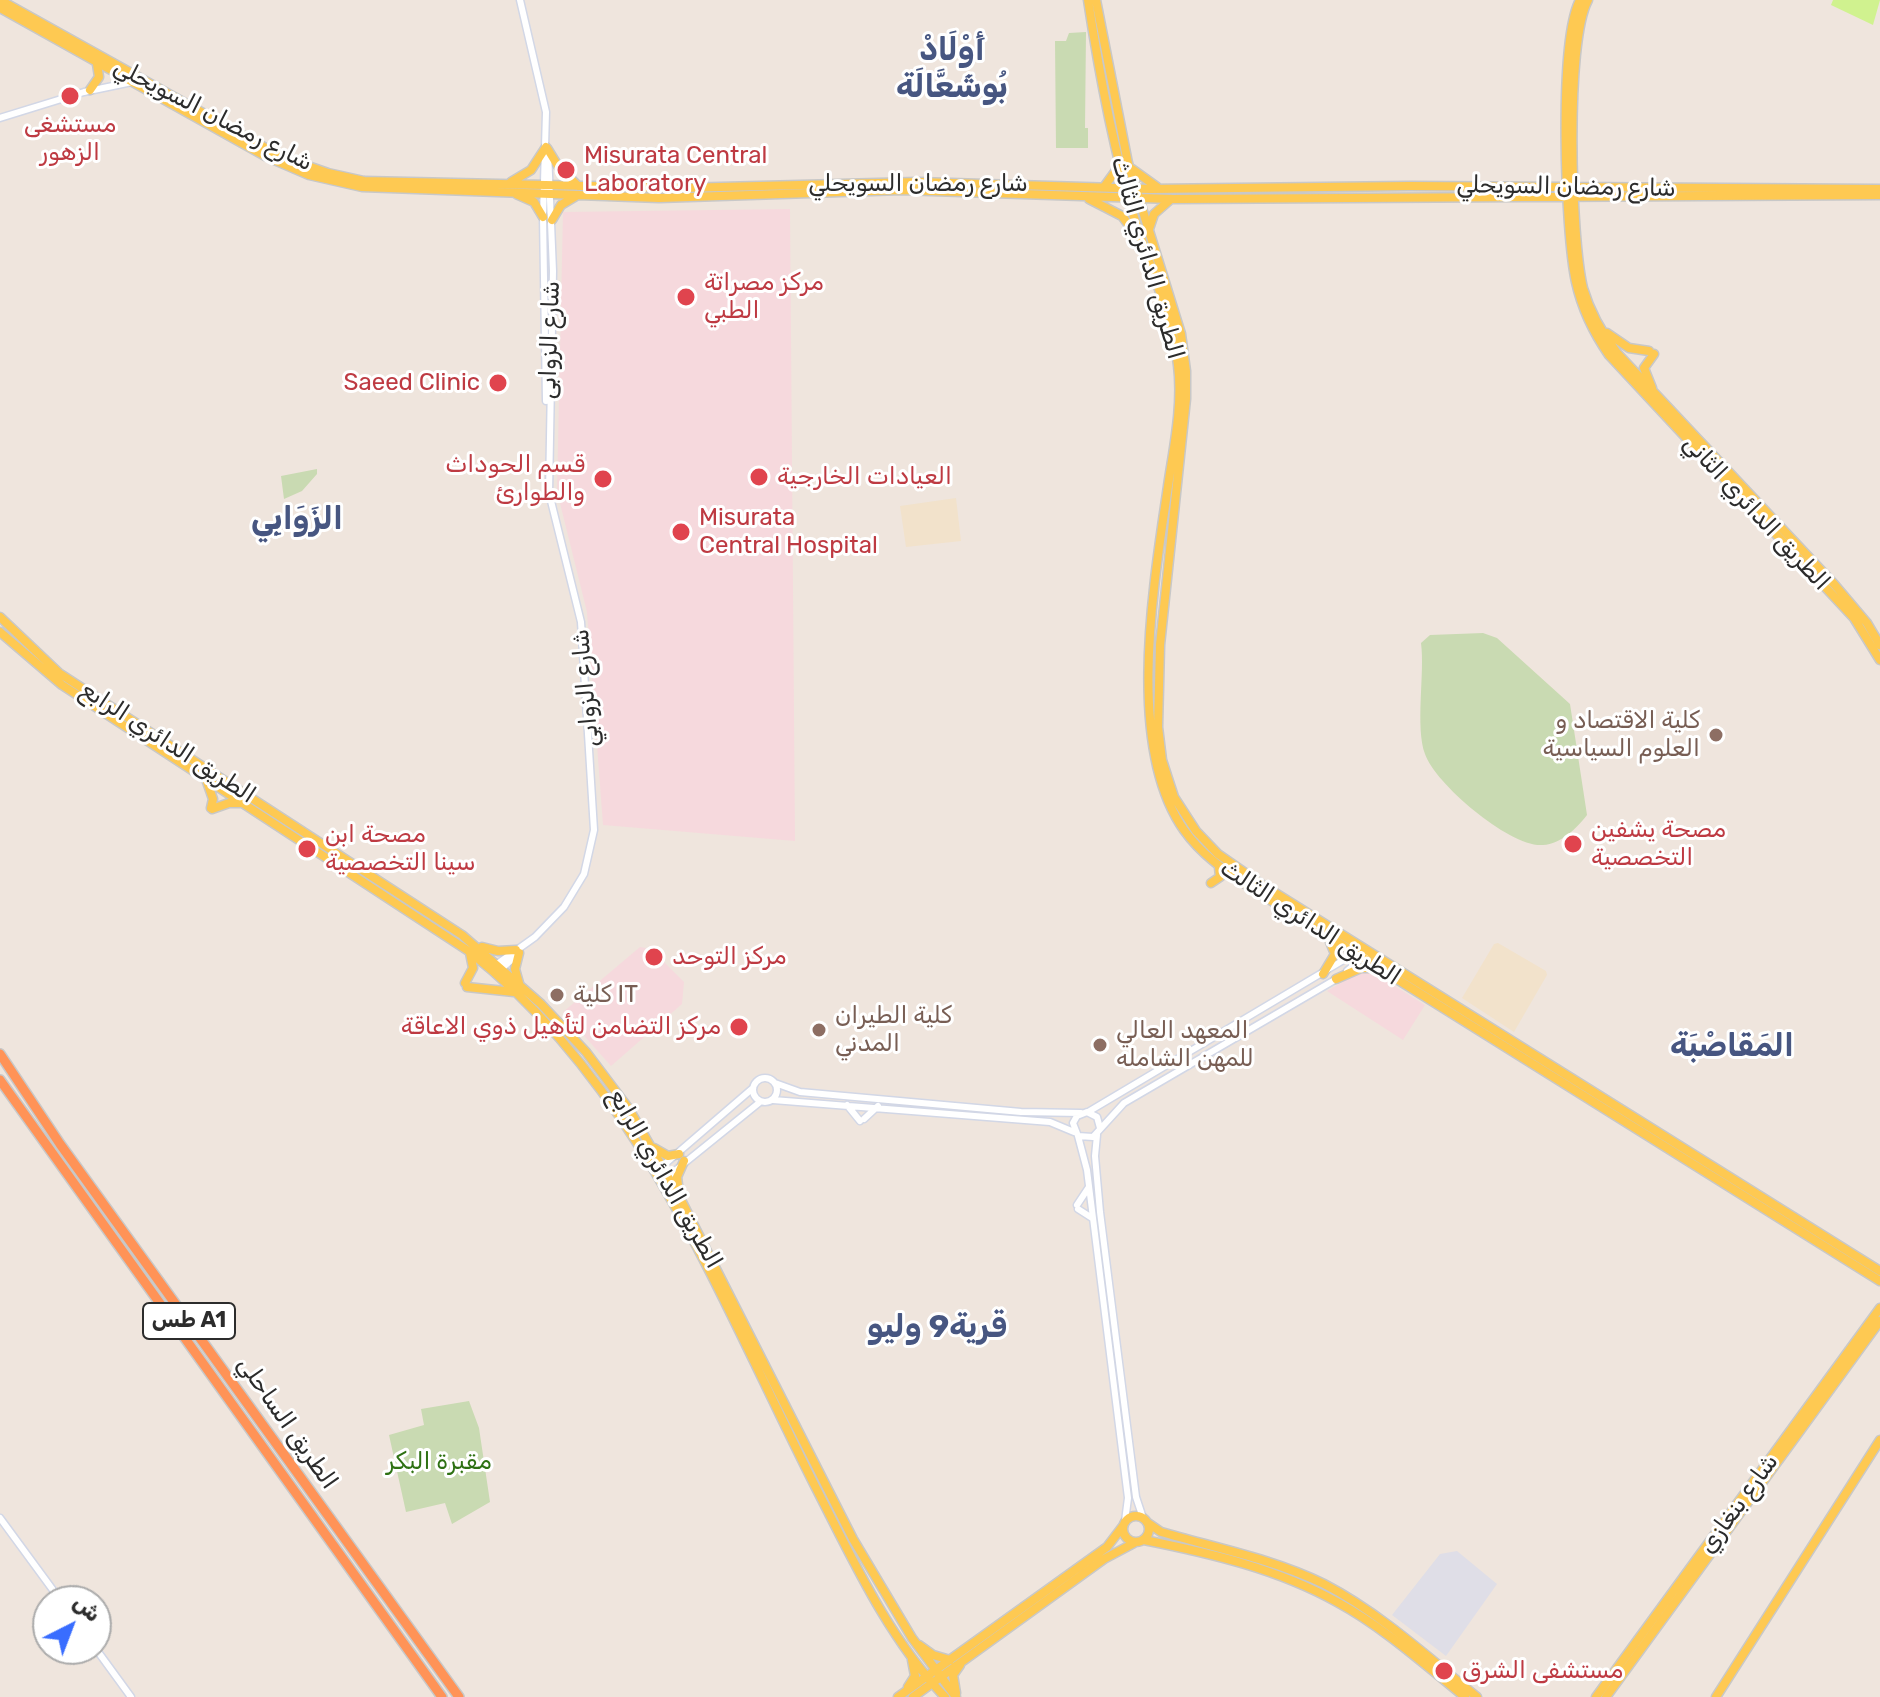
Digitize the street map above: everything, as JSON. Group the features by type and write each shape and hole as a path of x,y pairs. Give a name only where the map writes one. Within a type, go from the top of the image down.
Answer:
{"highway":[{"name":"الطريق الساحلي","path":"0,1054 60,1144 459,1697"},
{"name":"الطريق الساحلي","path":"0,1080 442,1697"},
{"path":"269,1456 279,1460 284,1454 281,1450"}],"main road":[{"name":"شارع رمضان السويحلي","path":"0,0 252,141 310,168 382,182 547,188 680,198 934,190 1171,199 1880,189"},
{"name":"الطريق الدائري الثالث","path":"1088,0 1102,87 1134,198 1181,334 1186,385 1160,645 1158,727 1167,778 1189,823 1218,854 1363,953 1584,1092"},
{"name":"الطريق الدائري الثالث","path":"1096,0 1124,164"},
{"path":"1580,0 1571,18 1568,43 1572,191 1583,285 1598,323 1627,368"},
{"path":"1543,187 1560,181 1571,171 1575,52 1580,19 1588,0"},
{"name":"شارع رمضان السويحلي","path":"0,8 265,156 309,175 379,188 509,186"},
{"path":"90,90 99,77 97,63"},
{"path":"547,146 578,191 547,218 534,202 509,186 531,170 547,146"},
{"path":"1104,187 1124,164 1142,179 1161,188"},
{"name":"شارع رمضان السويحلي","path":"578,191 918,182 1131,188 1543,187 1572,191 1880,195"},
{"path":"1572,191 1573,268 1585,314 1600,342 1653,392 1817,572 1855,609 1880,645"},
{"path":"1084,197 1122,216 1142,242"},
{"name":"الطريق الدائري الثالث","path":"1134,198 1142,242 1173,336 1179,386 1152,630 1150,705 1154,761 1177,818 1195,844 1218,866 1875,1270 1880,1281"},
{"path":"1148,232 1154,214 1171,199"},
{"path":"1598,323 1621,345 1652,352 1644,368 1653,392"},
{"name":"الطريق الدائري الثاني","path":"1627,368 1817,572 1864,630 1880,660"},
{"name":"الطريق الدائري الرابع","path":"0,617 59,673 408,897 496,968 586,1052 629,1109 651,1147 661,1174 856,1567 907,1648 933,1677 957,1697"},
{"name":"الطريق الدائري الرابع","path":"0,632 46,674 244,804 473,948"},
{"path":"206,779 212,792 211,809 229,803 244,804"},
{"path":"1211,883 1220,877 1218,866"},
{"path":"1323,974 1335,954 1325,933"},
{"path":"473,948 517,952 515,969 518,988 466,985 473,968 473,948"},
{"path":"1336,979 1361,968 1381,969"},
{"name":"الطريق الدائري الرابع","path":"518,988 596,1079 680,1198 853,1539 912,1638 942,1697"},
{"path":"651,1147 668,1156 682,1158 677,1177 680,1198"},
{"path":"1875,1270 1880,1290"},
{"name":"شارع بنغازي","path":"1596,1697 1648,1626 1672,1601 1878,1315 1880,1300"},
{"path":"1716,1697 1880,1440"},
{"path":"914,1697 951,1660 1107,1547 1134,1516 1161,1532 1302,1580 1367,1611 1477,1697"},
{"path":"900,1696 967,1656 1115,1551 1140,1541 1149,1534 1145,1520"},
{"path":"1124,1524 1126,1537 1302,1580 1363,1618 1465,1697"},
{"name":"شارع بنغازي","path":"1606,1697 1658,1629 1672,1601"},
{"path":"1648,1626 1658,1629"},
{"path":"912,1638 933,1655 951,1660"},
{"path":"900,1696 915,1676 907,1648"},
{"path":"957,1697 953,1675 967,1656"},
{"path":"914,1697 928,1694 942,1697"}],"street":[{"name":"شارع الزوابى","path":"520,0 544,91 547,218 543,270 548,413"},
{"path":"0,118 90,90 132,82"},
{"name":"شارع الزوابى","path":"547,218 553,271 548,413"},
{"path":"543,270 553,271"},
{"name":"شارع الزوابي","path":"496,968 556,917 572,896 588,862 594,830 581,622 549,493 548,413"},
{"path":"1124,1524 1128,1498 1089,1187 1074,1119 1363,953"},
{"path":"661,1174 760,1102 773,1100 844,1103 1050,1122 1085,1139 1098,1131 1124,1103 1336,979 1363,953"},
{"path":"682,1158 762,1078 800,1092 1021,1112 1084,1113 1097,1117 1095,1156 1100,1212 1136,1497 1145,1520"},
{"path":"773,1100 777,1093 775,1083"},
{"path":"753,1088 754,1096 760,1102"},
{"path":"844,1103 862,1120 878,1106"},
{"path":"1089,1187 1078,1207 1093,1218"},
{"path":"1107,1333 1116,1332"},
{"path":"0,1518 49,1585"},
{"path":"108,1665 131,1697"}],"shaded area":[{"name":"Misurata Central Hospital","path":"790,209 795,841 603,825 587,612 557,491 563,212"},
{"path":"956,498 961,541 906,547 900,506"},
{"path":"1498,943 1546,971 1547,975 1514,1032 1462,998 1494,944"},
{"path":"640,947 651,949 684,982 682,1004 611,1066 563,1012"},
{"path":"1359,972 1372,972 1425,1005 1403,1040 1327,991"},
{"path":"1457,1551 1497,1584 1446,1656 1392,1615 1440,1554"}],"green space":[{"path":"1833,0 1880,0 1873,25 1831,5"},
{"path":"1086,32 1085,128 1088,128 1088,148 1056,148 1055,41 1066,41 1069,33"},
{"path":"317,469 317,474 302,491 284,499 281,476"},
{"path":"1483,633 1497,638 1570,704 1587,815 1568,834 1550,844 1529,843 1494,825 1458,797 1425,754 1420,715 1421,643 1430,635"},
{"name":"مقبرة البكر","path":"469,1401 479,1428 490,1502 452,1524 445,1503 406,1512 389,1435 424,1425 421,1409"}],"place":[{"name":"مستشغى الزهور","path":"70,96"},
{"name":"Misurata Central Laboratory","path":"566,170"},
{"name":"مركز مصراتة الطبي","path":"686,297"},
{"name":"Saeed Clinic","path":"498,383"},
{"name":"العيادات الخارجية","path":"759,477"},
{"name":"قسم الحوداث والطوارئ","path":"603,479"},
{"name":"Misurata Central Hospital","path":"681,532"},
{"name":"كلية الاقتصاد و العلوم السياسية","path":"1716,735"},
{"name":"مصحة يشفين التخصصية","path":"1573,844"},
{"name":"مصحة ابن سينا التخصصية","path":"307,849"},
{"name":"مركز التوحد","path":"654,957"},
{"name":"كلية IT","path":"557,995"},
{"name":"مركز التضامن لتأهيل ذوي الاعاقة","path":"739,1027"},
{"name":"كلية الطيران المدني","path":"819,1030"},
{"name":"المعهد العالي للمهن الشامله","path":"1100,1045"},
{"name":"مستشفى الشرق","path":"1444,1671"}],"district":[{"name":"أَوْلَادْ بُوشَعَّالَة","path":"952,70"},
{"name":"الزَوَابِي","path":"297,520"},
{"name":"المَقَاصْبَة","path":"1732,1047"},
{"name":"قرية9 وليو","path":"937,1328"}]}
